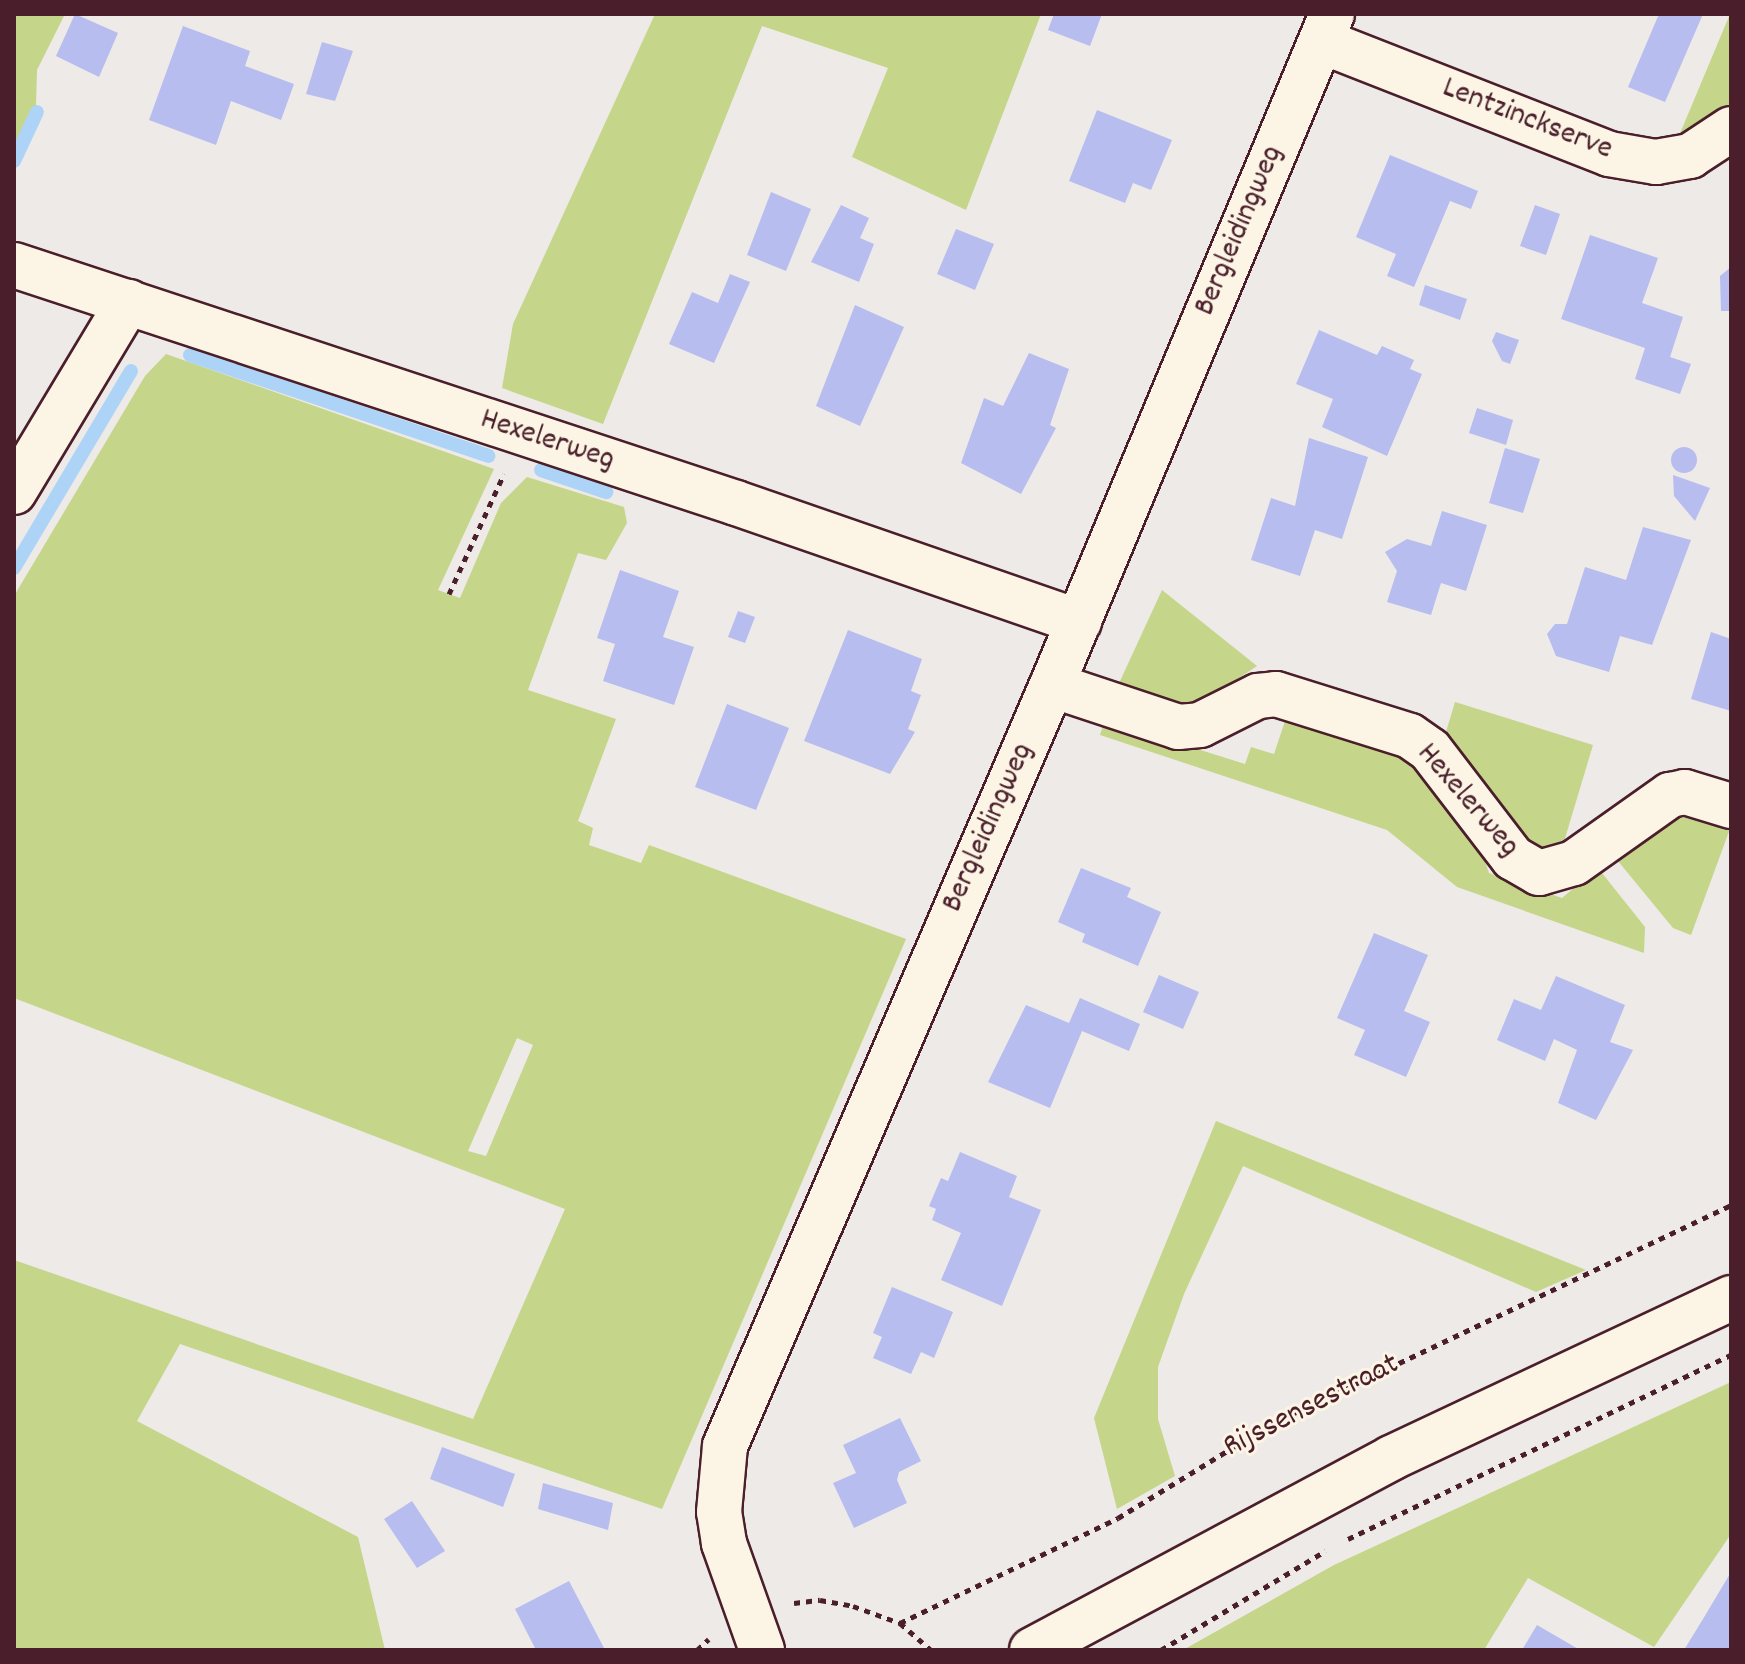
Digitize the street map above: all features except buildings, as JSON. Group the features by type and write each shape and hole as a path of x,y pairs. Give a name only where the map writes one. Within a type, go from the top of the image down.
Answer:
{"street":[{"name":"Lentzinckserve","path":"1327,28 1609,154 1656,162 1690,156 1731,129"},
{"name":"Bergleidingweg","path":"755,1633 730,1570 719,1512 725,1446 1079,622 1327,28"},
{"name":"Hexelerweg","path":"14,265 523,433 1079,622"},
{"path":"14,492 128,302"},
{"name":"Hexelerweg","path":"1052,685 1178,727 1200,725 1258,696 1276,694 1410,736 1430,750 1513,858 1539,873 1574,863 1670,795 1685,792 1731,806"},
{"path":"1032,1650 1391,1458 1731,1298"}],"path":[{"path":"449,594 523,433"},
{"name":"Rijssensestraat","path":"900,1623 1118,1518 1269,1425 1731,1205"},
{"path":"1161,1650 1335,1545 1731,1355"},
{"path":"697,1650 716,1632 755,1633 820,1600 900,1623 931,1650"}],"green space":[{"path":"14,14 65,14 37,70 36,105 14,153"},
{"path":"655,14 1041,14 966,210 852,157 888,68 762,26 603,424 502,388 513,324"},
{"path":"1730,14 1731,107 1676,143"},
{"path":"166,354 494,469 438,590 460,598 501,503 527,477 624,507 627,523 606,560 578,553 528,690 616,719 578,821 593,828 589,845 641,863 649,845 906,939 662,1509 180,1344 137,1421 358,1537 385,1650 14,1650 14,1260 473,1419 565,1209 14,998 14,596 145,376","holes":["517,1038 533,1045 486,1156 468,1151"]},
{"path":"1162,590 1257,666 1182,716 1115,692"},
{"path":"1455,702 1593,745 1563,845 1538,853 1443,742"},
{"path":"1289,709 1406,747 1477,839 1489,873 1562,898 1598,868 1645,927 1644,953 1457,887 1387,830 1100,735 1105,720 1245,764 1251,747 1274,754"},
{"path":"1665,814 1731,826 1691,935 1673,928 1613,855"},
{"path":"1216,1121 1586,1270 1536,1292 1243,1166 1184,1294 1158,1367 1158,1419 1175,1476 1117,1509 1094,1418"},
{"path":"1731,1382 1731,1534 1654,1647 1528,1578 1484,1650 1183,1650 1334,1565"}],"waterway":[{"path":"14,161 37,112"},
{"path":"190,355 488,456"},
{"path":"14,568 131,371"},
{"path":"541,470 606,492"}]}
